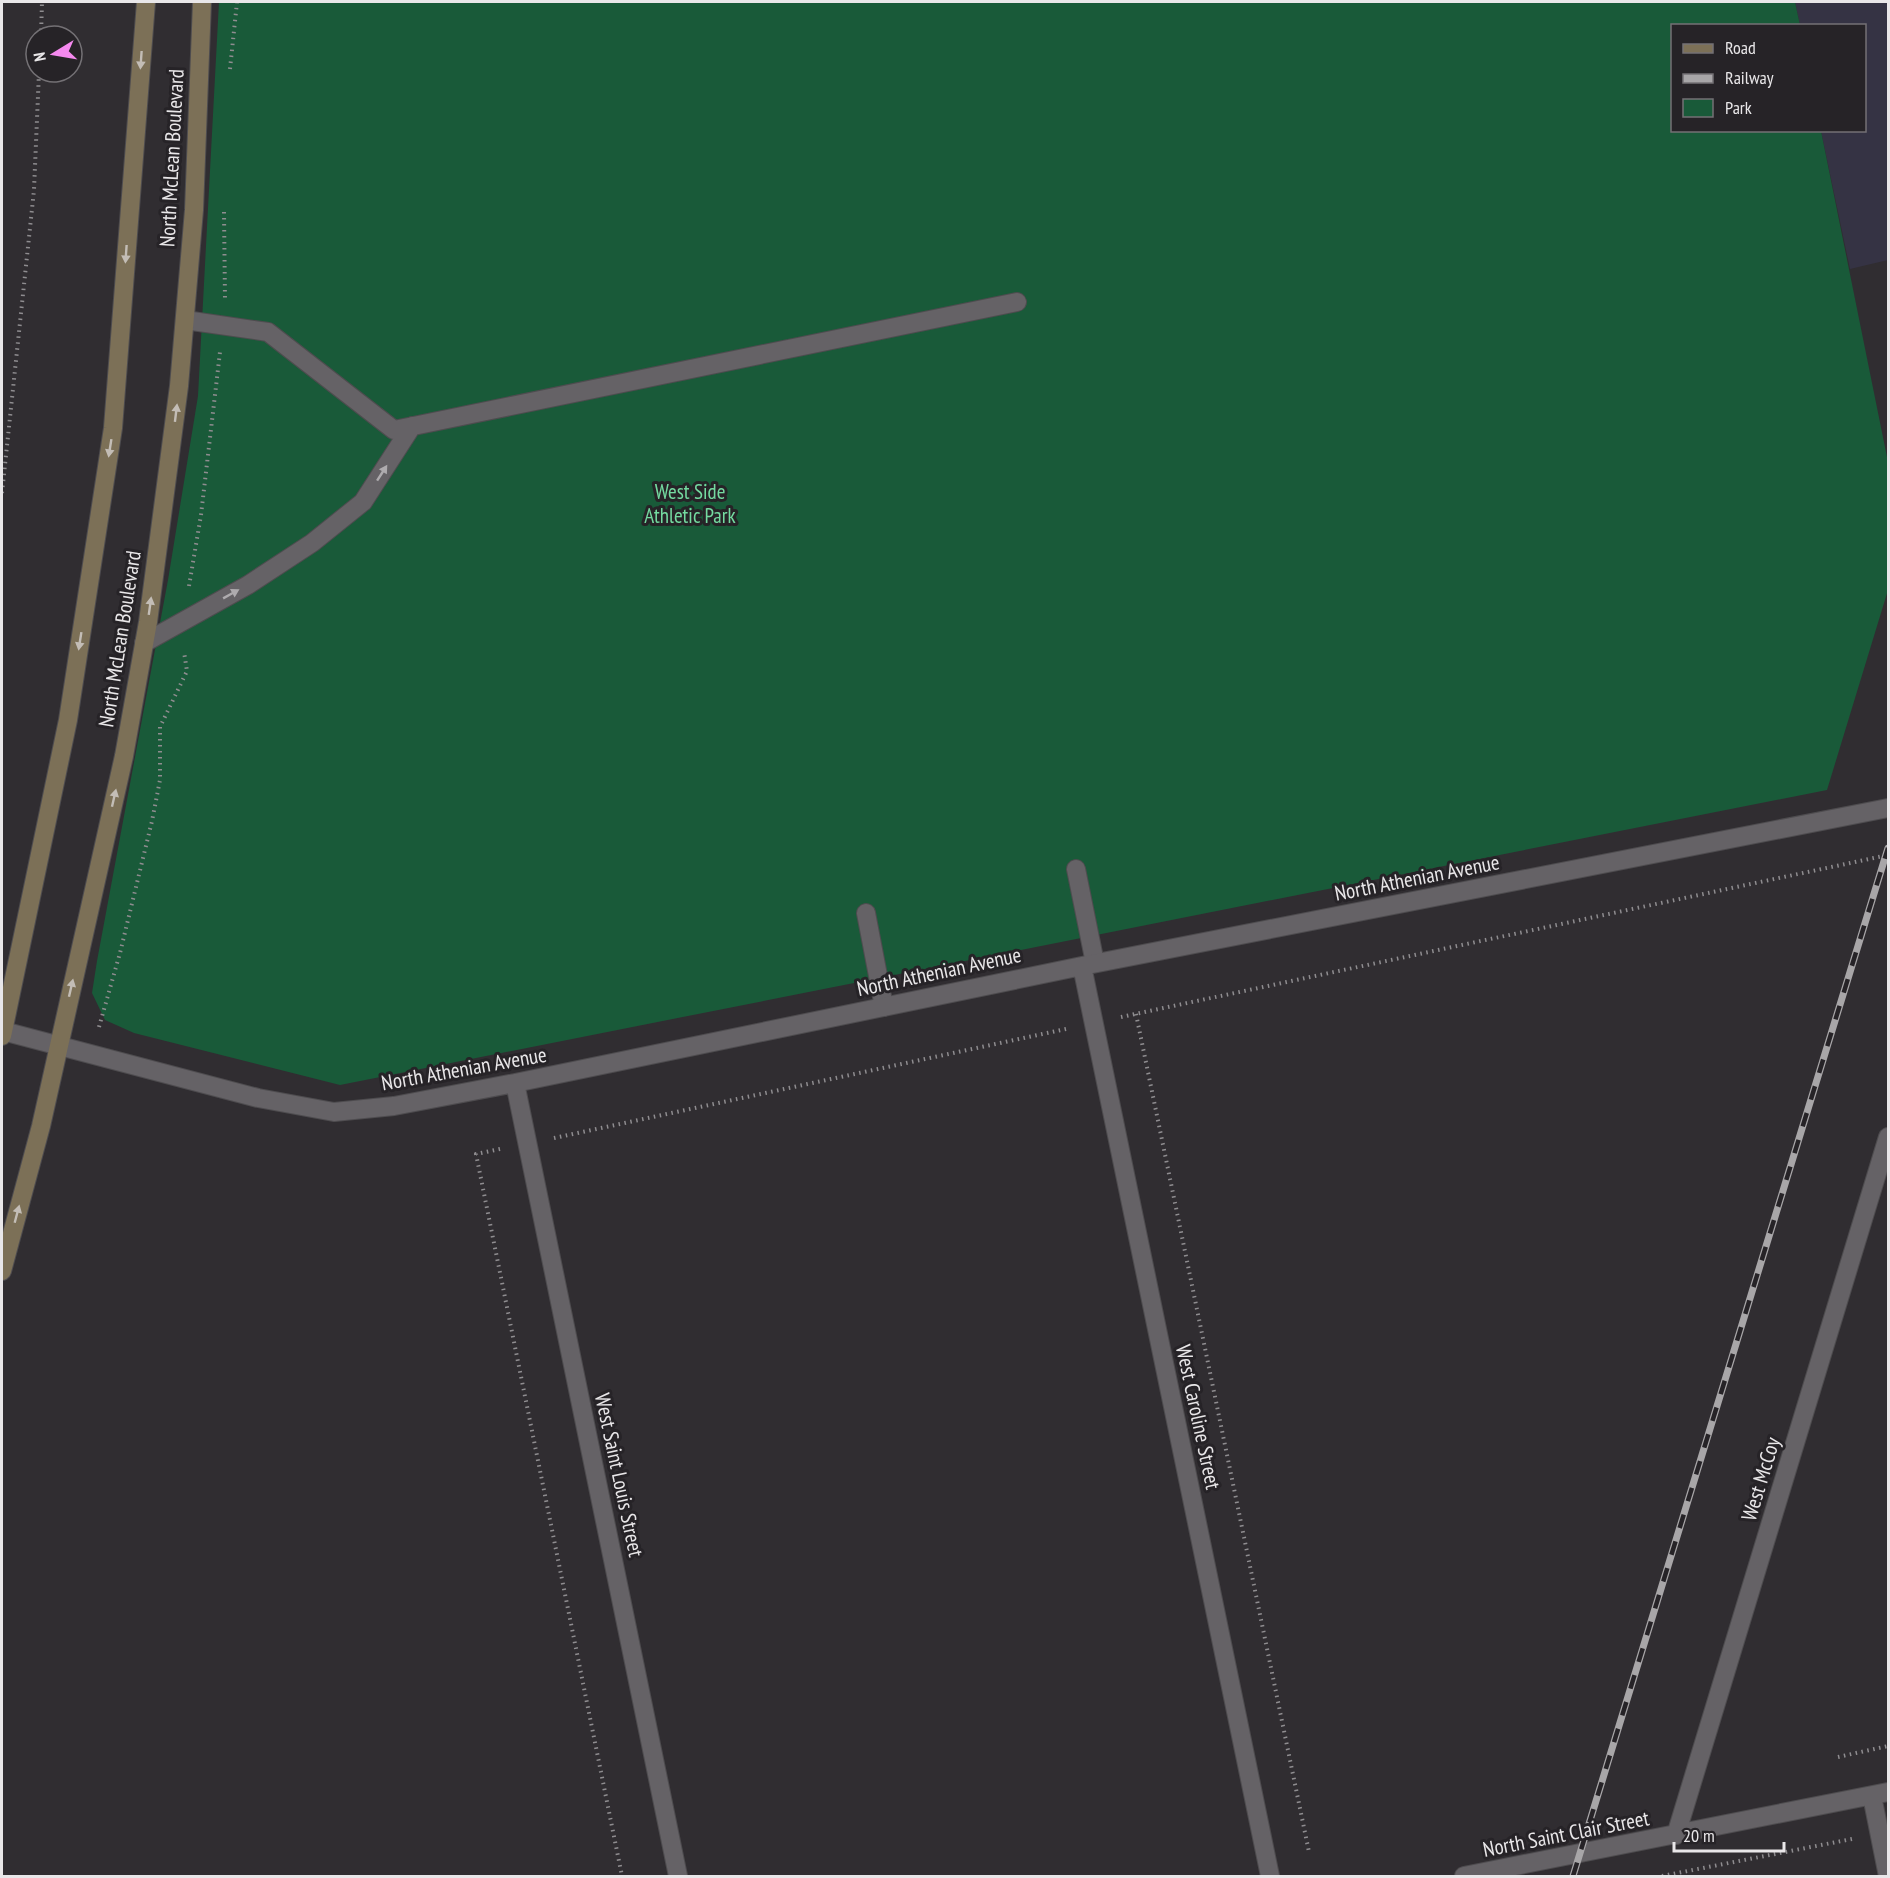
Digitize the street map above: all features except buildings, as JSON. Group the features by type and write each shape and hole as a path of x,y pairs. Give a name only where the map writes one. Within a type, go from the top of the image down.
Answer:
{"main road":[{"name":"North McLean Boulevard","path":"2,1034 68,720 113,428 146,2"},
{"name":"North McLean Boulevard","path":"2,1271 41,1126 124,756 144,643 169,465 185,320 194,210 202,2"}],"street":[{"path":"185,320 268,333 394,430 1017,302"},
{"path":"144,643 248,585 320,536 363,501 412,426"},
{"name":"North Athenian Avenue","path":"2,1034 58,1045 258,1098 334,1112 394,1106 1089,964 1888,808"},
{"name":"West Caroline Street","path":"1076,869 1089,964 1094,1023 1270,1876"},
{"path":"866,913 884,1006"},
{"name":"West Saint Louis Street","path":"515,1083 678,1876"},
{"name":"West McCoy","path":"1676,1835 1888,1137"},
{"path":"1880,1794 1880,1834 1888,1876"},
{"name":"North Saint Clair Street","path":"1464,1876 1880,1794"}],"path":[{"path":"41,24 42,2"},
{"path":"2,493 34,190 38,84"},
{"path":"622,1876 476,1154 1888,855"},
{"path":"1136,1014 1309,1852"},
{"path":"1838,1757 1888,1746"},
{"path":"1662,1876 1880,1834"}],"shaded area":[{"path":"1795,2 1888,2 1888,260 1850,269 1821,132 1866,132 1866,24 1800,24"}],"green space":[{"name":"West Side Athletic Park","path":"219,2 1795,2 1800,24 1671,24 1671,132 1821,132 1888,462 1888,590 1827,790 340,1085 134,1033 105,1020 92,993 168,580 198,396"}],"railway":[{"path":"1573,1876 1888,848"}]}
